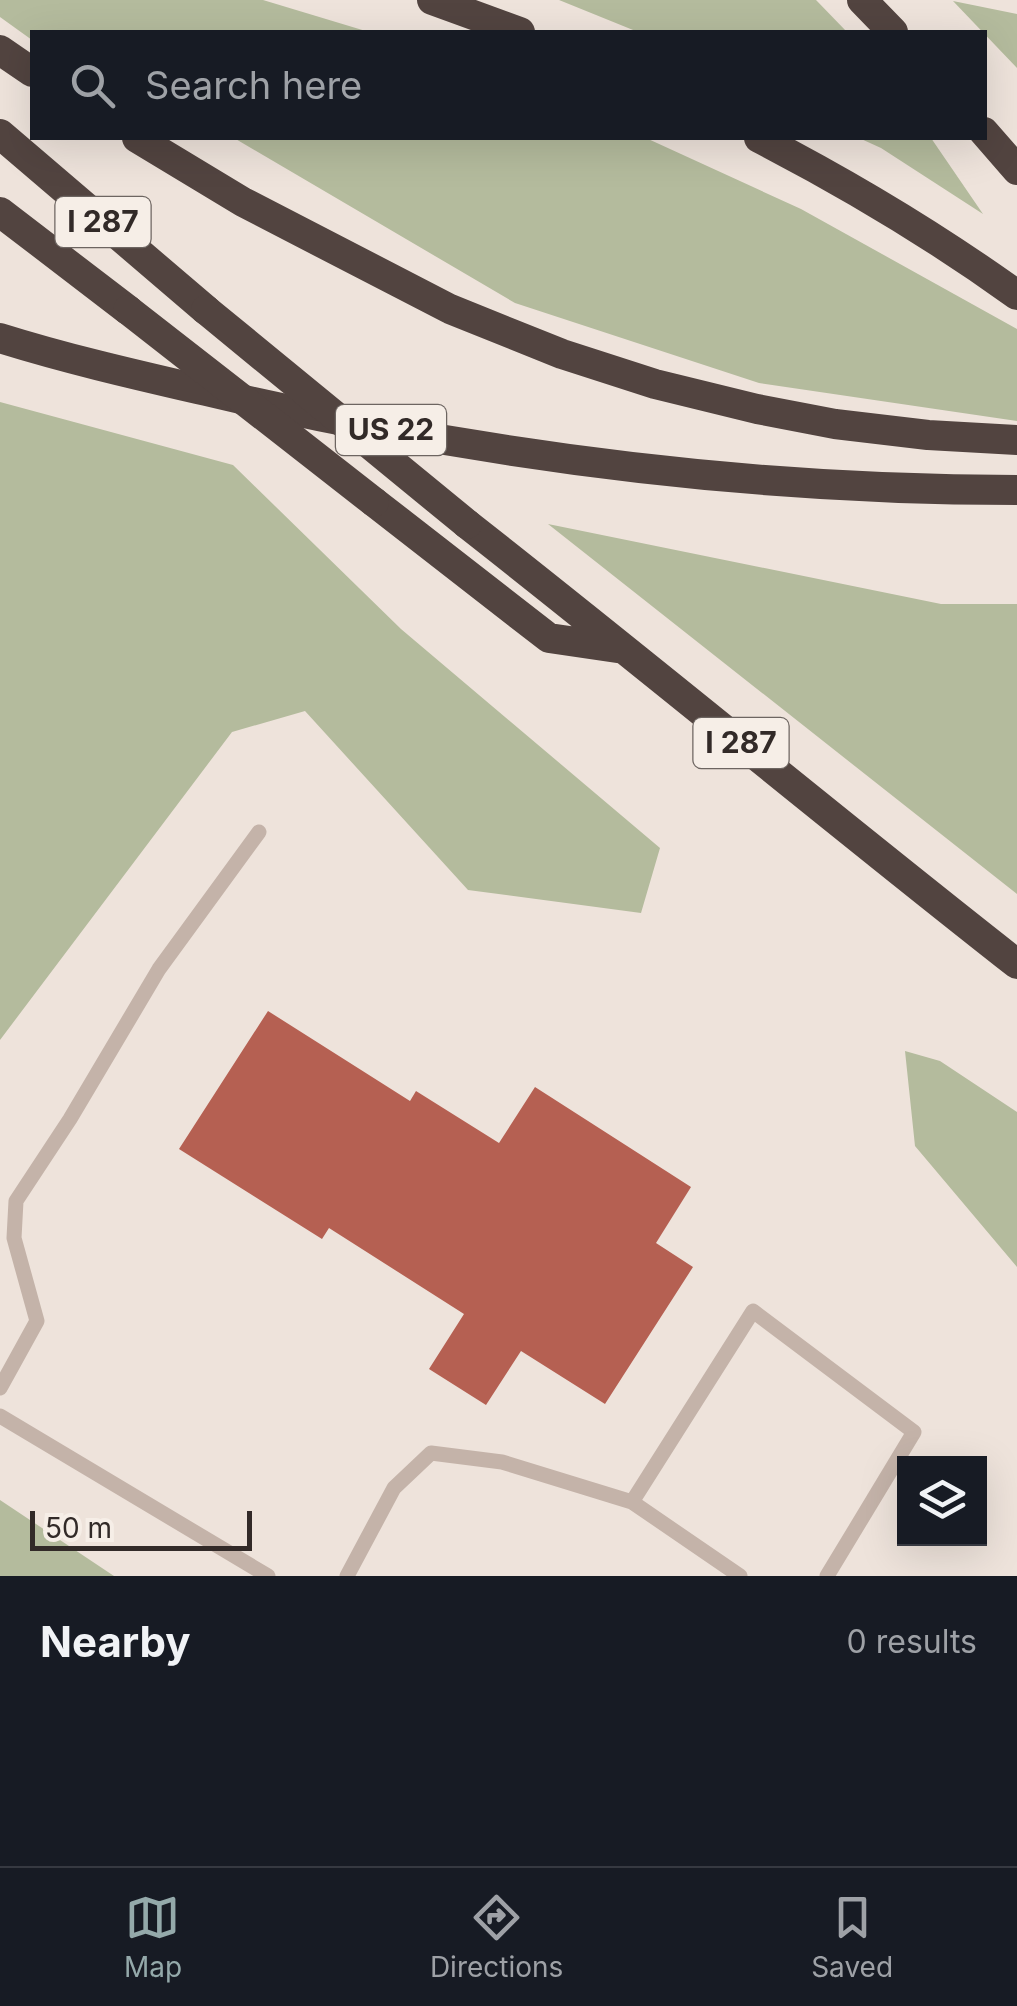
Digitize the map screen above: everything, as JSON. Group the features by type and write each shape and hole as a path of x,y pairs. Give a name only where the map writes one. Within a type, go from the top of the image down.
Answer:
{"highway":[{"path":"432,0 514,30"},
{"path":"862,0 891,30"},
{"path":"0,50 30,71"},
{"name":"I 287","path":"0,134 206,310 467,524 1017,964"},
{"path":"987,135 1017,170"},
{"path":"139,140 243,202 432,300 562,354 655,384 835,424 1017,440"},
{"path":"763,140 920,229 1017,295"},
{"path":"0,212 549,638 627,650"},
{"name":"US 22","path":"0,338 310,416 581,461 849,487 1017,490"}],"lane":[{"path":"0,1388 38,1320 14,1238 16,1201 70,1119 159,968 259,832"},
{"path":"632,1502 753,1311 914,1432 826,1576"},
{"path":"0,1416 268,1576"},
{"path":"347,1576 394,1488 431,1453 502,1462 632,1502 740,1576"}],"green space":[{"path":"0,0 263,0 362,30 30,30 30,39 0,17"},
{"path":"559,0 816,0 845,30 633,30"},
{"path":"953,1 1017,14 1017,68 987,37 987,30 981,30"},
{"path":"237,140 650,140 801,209 1017,329 1017,421 759,383 515,303"},
{"path":"863,140 932,140 983,214"},
{"path":"0,402 233,465 401,629 660,848 641,913 468,890 305,711 232,732 0,1040"},
{"path":"548,524 941,604 1017,604 1017,894"},
{"path":"905,1051 940,1061 1017,1112 1017,1267 915,1146"},
{"path":"0,1500 114,1576 0,1576"}],"building":[{"path":"268,1011 410,1101 416,1091 499,1143 535,1087 691,1187 656,1243 693,1267 605,1404 521,1351 486,1405 429,1369 464,1314 329,1228 322,1239 179,1149"}]}
